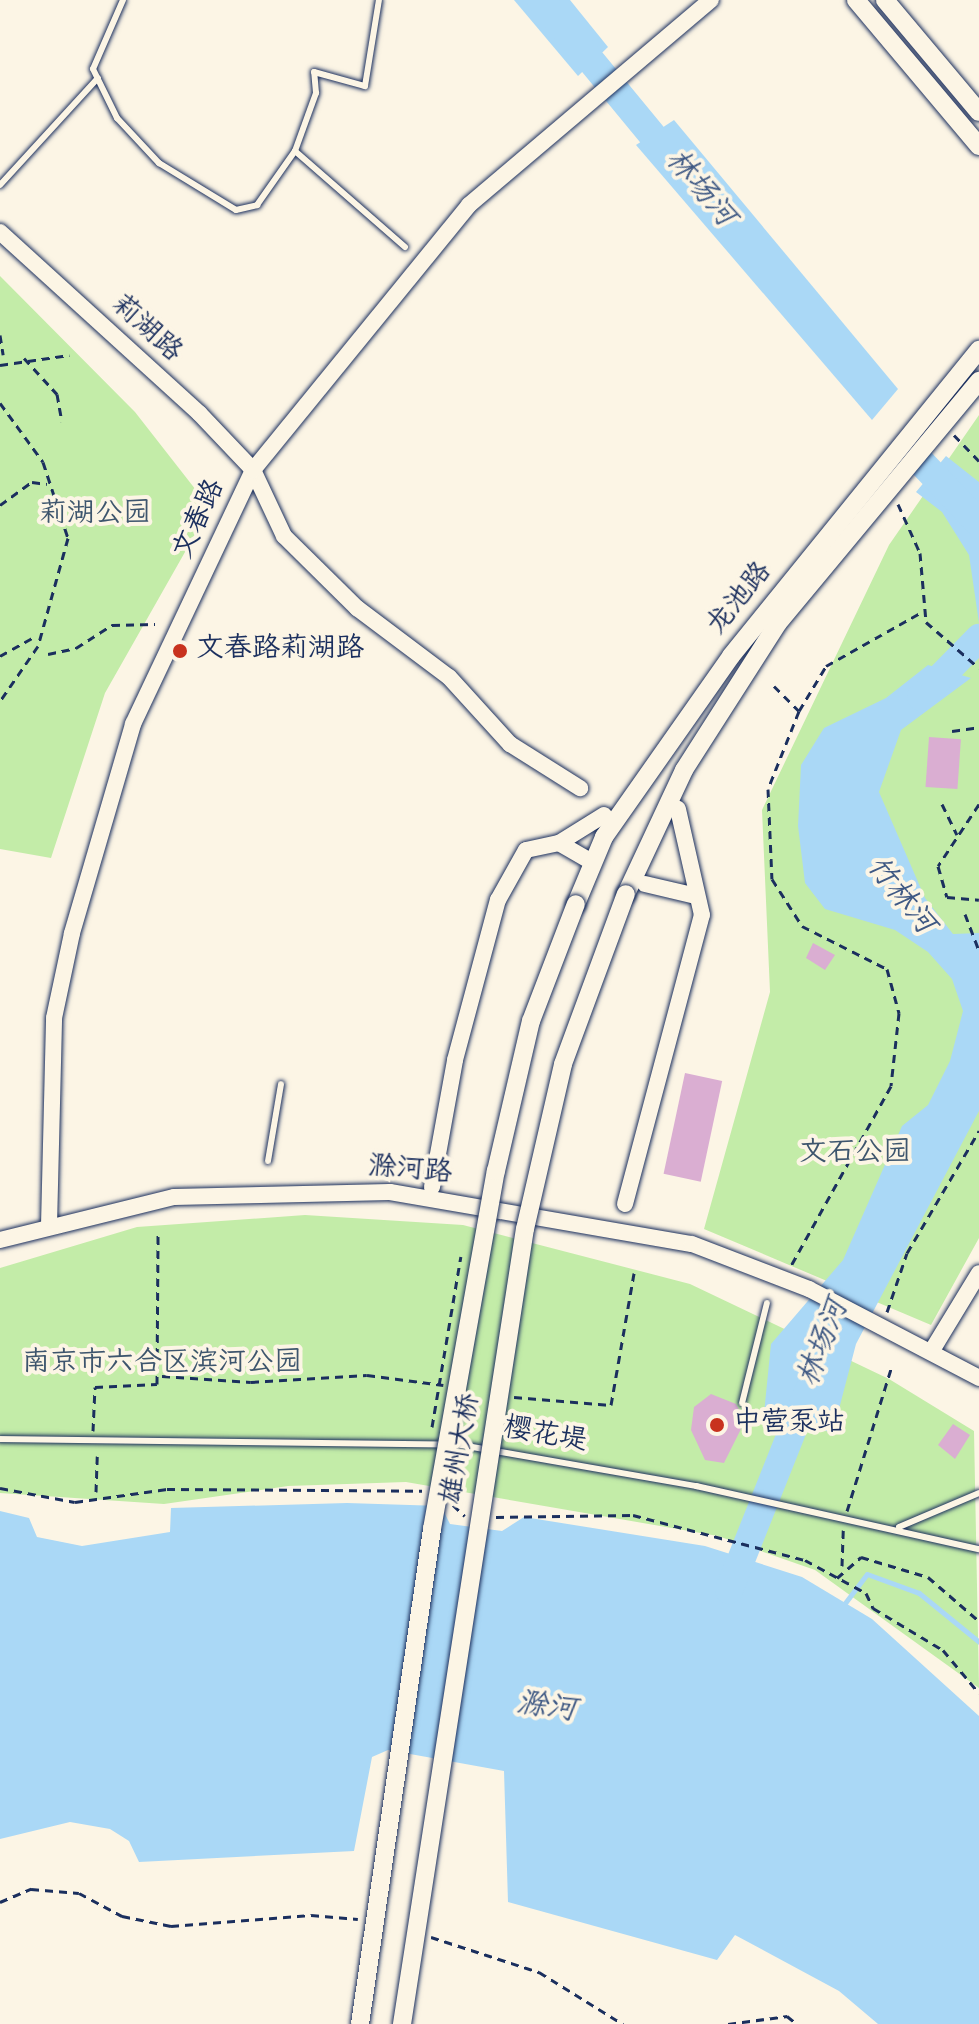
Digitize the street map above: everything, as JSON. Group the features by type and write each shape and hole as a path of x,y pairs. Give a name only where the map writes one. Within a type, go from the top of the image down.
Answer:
{"main road":[{"path":"856,0 979,146"},
{"path":"885,0 979,112"},
{"name":"龙池路","path":"576,904 604,837 731,656 979,350"},
{"name":"龙池路","path":"626,894 684,770 778,623 979,381"},
{"name":"雄州大桥","path":"402,2024 525,1229 563,1064 626,894"},
{"name":"雄州大桥","path":"360,2024 432,1529 496,1171 531,1021 576,904"}],"street":[{"name":"文春路","path":"49,1226 54,1018 72,933 133,724 253,470 469,205 711,0"},
{"name":"莉湖路","path":"0,232 253,470"},
{"path":"253,470 284,536 336,587 449,677 510,744 580,788"},
{"path":"625,1204 693,965 702,915 678,809"},
{"path":"432,1187 455,1060 498,900 526,850 559,843 604,815"},
{"path":"559,843 590,861"},
{"path":"645,884 696,896"},
{"name":"滁河路","path":"0,1240 174,1197 390,1192 656,1236 809,1289 882,1319"},
{"path":"931,1352 979,1273"},
{"path":"882,1319 931,1352 979,1378"}],"lane":[{"path":"123,0 93,69 117,118 159,163 219,204 257,205 295,151 316,93 314,72 365,86 379,0"},
{"path":"0,185 98,78"},
{"path":"295,151 405,247"},
{"path":"268,1161 281,1084"},
{"path":"742,1403 767,1303"},
{"name":"樱花堤","path":"0,1439 461,1445 899,1527 979,1549"},
{"path":"899,1527 979,1493"}],"path":[{"path":"0,335 3,355"},
{"path":"0,365 69,355"},
{"path":"24,358 57,394 62,422"},
{"path":"0,403 43,462 68,538 38,646 0,701"},
{"path":"952,432 979,461"},
{"path":"0,505 32,482 47,484"},
{"path":"898,502 920,553 922,612 979,668"},
{"path":"789,1273 891,1086 899,1039 887,969 802,926 772,879 768,789 799,711 826,666 922,612"},
{"path":"48,654 76,648 112,625 155,624"},
{"path":"0,656 36,636"},
{"path":"774,686 799,711"},
{"path":"952,731 979,727"},
{"path":"942,804 957,835"},
{"path":"979,804 938,866 947,897 979,900"},
{"path":"965,914 979,951"},
{"path":"882,1319 907,1253 979,1131"},
{"path":"93,1434 95,1387 157,1384 158,1231"},
{"path":"431,1438 461,1256"},
{"path":"604,1405 611,1405 634,1273"},
{"path":"837,1578 842,1566 854,1479 891,1369"},
{"path":"162,1376 251,1382 367,1375 431,1383"},
{"path":"96,1492 97,1456"},
{"path":"419,1498 423,1482"},
{"path":"0,1488 75,1502 167,1489 435,1491"},
{"path":"444,1497 467,1518 480,1517"},
{"path":"492,1517 545,1512 659,1519 740,1538 866,1593 873,1608 943,1650 979,1693"},
{"path":"842,1566 861,1557 928,1577 979,1621"},
{"path":"0,1902 31,1889 79,1893 122,1916 171,1926 311,1915 368,1920"},
{"path":"425,1935 539,1972 623,2024"},
{"path":"728,2024 787,2016 797,2024"}],"green space":[{"name":"莉湖公园","path":"0,276 135,412 210,508 105,693 51,858 0,849"},
{"name":"文石公园","path":"979,415 979,1238 931,1325 704,1229 770,992 762,810 889,545"},
{"name":"南京市六合区滨河公园","path":"305,1215 463,1225 690,1284 889,1379 974,1431 979,1688 815,1570 718,1536 406,1482 288,1486 164,1504 0,1493 0,1268 137,1227"}],"water":[{"path":"514,0 570,0 608,47 578,76"},
{"path":"674,120 898,389 872,420 636,145"},
{"path":"946,456 979,482 979,623 969,555 942,512 916,492"},
{"path":"928,665 971,678 901,730 879,792 925,898 953,934 979,933 979,1111 856,1344 833,1432 763,1423 771,1344 843,1260 902,1126 928,1105 950,1061 963,1011 952,979 928,952 895,930 825,909 805,883 798,826 801,765 824,728 886,698"},
{"name":"滁河","path":"347,1503 441,1506 450,1524 502,1531 524,1517 705,1546 802,1577 872,1619 979,1716 979,2024 878,2024 839,1991 735,1935 717,1960 508,1902 504,1771 388,1750 372,1757 354,1851 139,1862 129,1841 110,1829 70,1822 0,1839 0,1511 29,1518 37,1537 82,1546 170,1532 171,1508"}],"building":[{"path":"929,737 961,739 957,789 926,787"},
{"path":"813,943 835,955 825,970 806,958"},
{"path":"685,1073 722,1081 701,1182 664,1174"},
{"name":"中营泵站","path":"711,1394 736,1404 745,1421 724,1463 705,1460 691,1430 694,1407"},
{"path":"953,1424 970,1435 955,1459 938,1445"}],"waterway":[{"name":"林场河","path":"541,0 676,164"},
{"name":"林场河","path":"920,461 979,523"},
{"name":"竹林河","path":"921,697 979,638"},
{"name":"林场河","path":"729,1590 808,1391"},
{"path":"842,1607 867,1574 919,1593 979,1642"}],"place":[{"name":"文春路莉湖路","path":"180,651"},
{"name":"中营泵站","path":"717,1425"}]}
